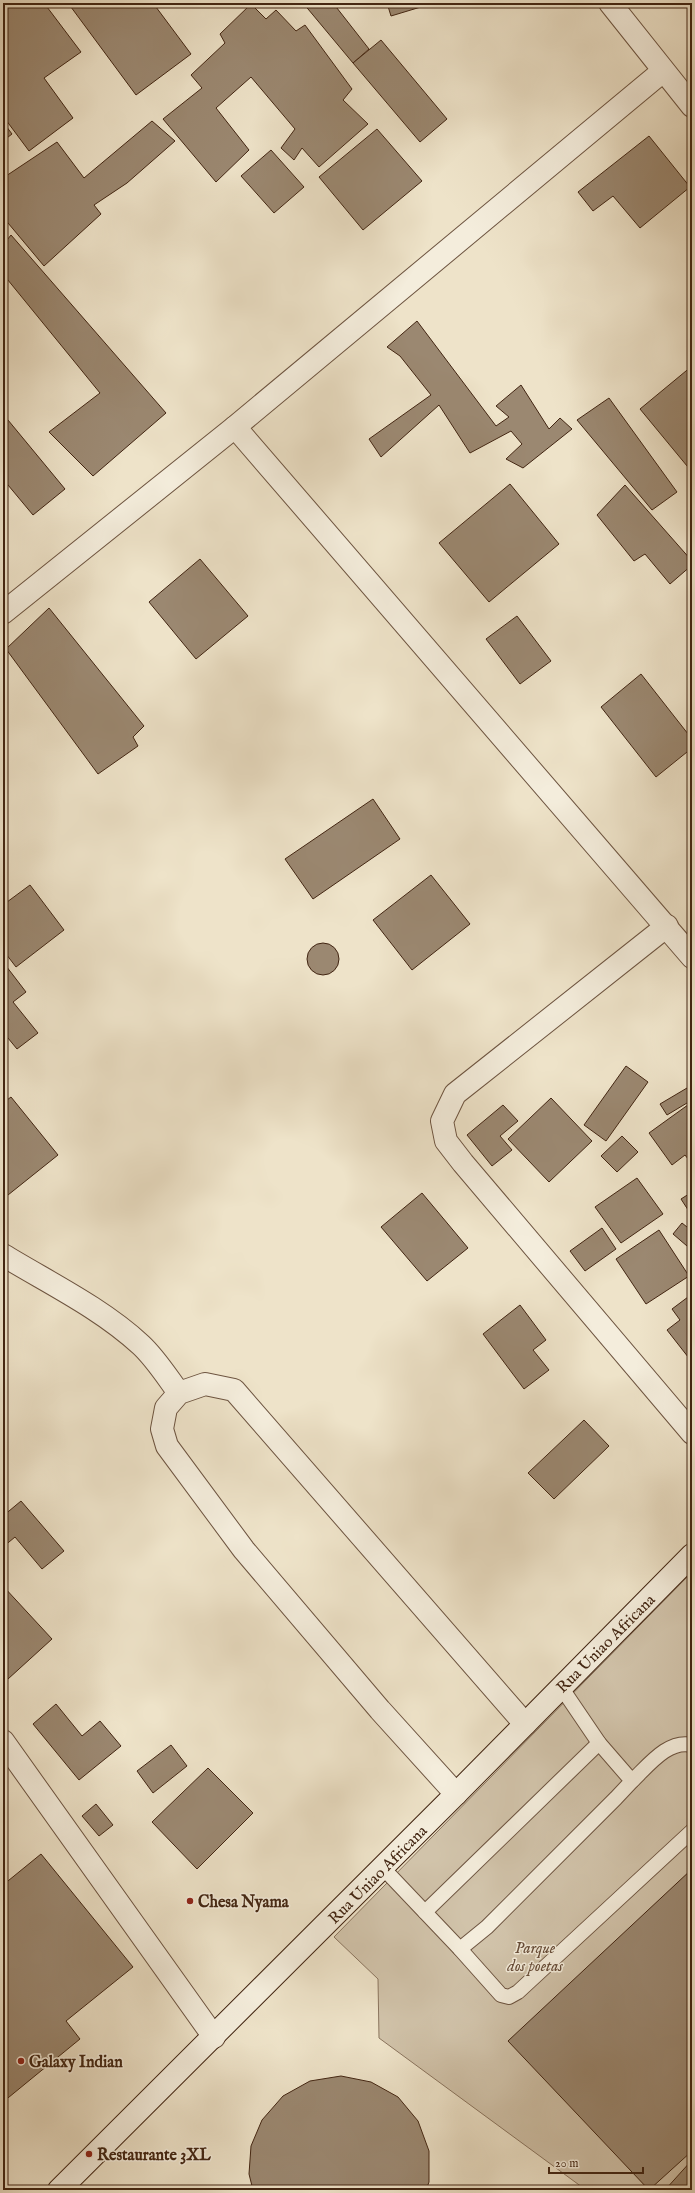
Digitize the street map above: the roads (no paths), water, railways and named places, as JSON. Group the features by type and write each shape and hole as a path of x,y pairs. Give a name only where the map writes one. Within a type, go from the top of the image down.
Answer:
{"street":[{"path":"610,3 692,106"},
{"path":"3,613 235,426 664,71"},
{"path":"235,426 667,926 692,957"},
{"path":"667,926 455,1094 442,1121 446,1141 463,1163 692,1433"},
{"path":"3,1255 103,1316 141,1346 163,1371 179,1393"},
{"path":"456,1794 380,1710 244,1550 167,1446 162,1429 166,1408 179,1393 205,1384 234,1390 525,1724"},
{"name":"Rua Uniao Africana","path":"59,2190 383,1868 692,1555"},
{"path":"3,1741 214,2037"}],"lane":[{"path":"561,1687 599,1743 632,1781"},
{"path":"460,1949 487,1927 632,1781 669,1747 683,1742 692,1745"},
{"path":"424,1912 599,1743"},
{"path":"383,1868 501,1994 509,1997 518,1992 692,1831"}],"place":[{"name":"Chesa Nyama","path":"190,1901"},
{"name":"Galaxy Indian","path":"21,2061"},
{"name":"Restaurante 3XL","path":"89,2154"}],"park label":[{"name":"Parque dos poetas","path":"535,1956"}]}
